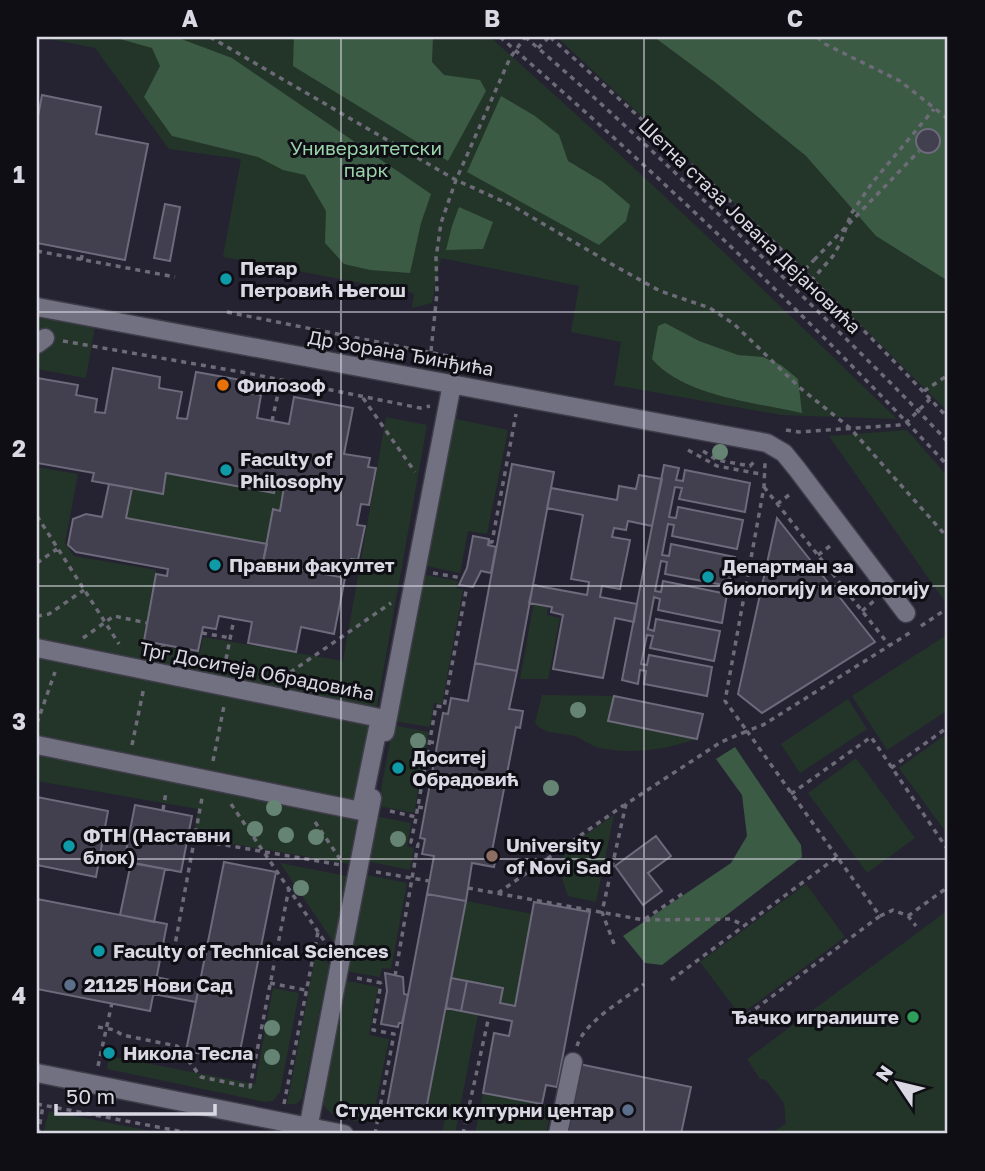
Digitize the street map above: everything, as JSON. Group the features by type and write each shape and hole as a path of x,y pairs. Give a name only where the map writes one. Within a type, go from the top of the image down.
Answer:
{"street":[{"name":"Др Зорана Ђинђића","path":"37,307 519,396 762,447"},
{"path":"307,1131 366,807 452,384"},
{"path":"762,447 775,448 790,461 905,613"},
{"name":"Трг Доситеја Обрадовића","path":"37,648 380,718 383,721"},
{"path":"37,745 361,811 366,807"},
{"path":"558,1134 573,1062"},
{"path":"37,1073 307,1131 344,1134"}],"path":[{"path":"210,37 456,180 511,205 660,290 710,308 734,324 799,387 850,428 948,538"},
{"path":"500,37 609,133 724,241 948,466"},
{"path":"431,351 437,293 436,258 441,223 456,180 515,49 525,37"},
{"name":"Шетна стаза Јована Дејановића","path":"525,37 678,175 948,442"},
{"path":"538,48 549,37 639,116 802,272 948,418"},
{"path":"817,37 825,44 900,81 948,119"},
{"path":"811,281 833,257 851,214 872,183 934,108"},
{"path":"791,285 919,151"},
{"path":"37,251 175,277"},
{"path":"81,260 83,252"},
{"path":"227,312 458,358"},
{"path":"41,341 281,380 420,408 449,403"},
{"path":"923,392 948,375"},
{"path":"272,421 281,380"},
{"path":"362,396 431,494"},
{"path":"489,542 492,542 519,396"},
{"path":"782,430 799,432 899,425 907,422 930,399"},
{"path":"762,447 766,475 725,701 880,916"},
{"path":"677,448 690,450 717,467 766,475"},
{"path":"755,463 766,475"},
{"path":"764,487 890,646"},
{"path":"37,516 105,623 141,669 128,764"},
{"path":"37,563 57,549"},
{"path":"416,570 463,578"},
{"path":"394,976 418,844 411,842 429,742 436,706 444,707 467,586"},
{"path":"260,693 412,589"},
{"path":"37,616 49,614 83,590"},
{"path":"498,894 626,804 721,742 763,724 948,608"},
{"path":"37,723 61,653 114,616 147,623"},
{"path":"172,961 225,686 234,619"},
{"path":"202,633 230,638"},
{"path":"891,768 948,727"},
{"path":"791,793 870,737 948,850"},
{"path":"429,742 438,743"},
{"path":"299,798 345,866"},
{"path":"614,944 602,912 626,804"},
{"path":"232,805 316,929 283,1108"},
{"path":"366,807 416,817"},
{"path":"418,807 425,808"},
{"path":"196,840 320,862"},
{"path":"671,980 837,857"},
{"path":"908,916 948,887"},
{"path":"98,1027 115,1030 122,1035 177,1046 201,1080 250,1087 289,888"},
{"path":"468,888 644,920 732,919 745,926"},
{"path":"644,920 682,894"},
{"path":"743,1018 880,916 892,910 908,916 916,926"},
{"path":"337,974 384,983 373,1030 394,1034 375,1134"},
{"path":"270,983 305,990"},
{"path":"573,1062 579,1038 589,1026 644,984"},
{"path":"97,1069 112,1003"},
{"path":"463,1134 489,1017"},
{"path":"37,1104 192,1134"},
{"path":"38,1134 43,1106"}],"green space":[{"name":"Универзитетски парк","path":"40,37 490,37 645,178 897,419 781,415 614,385 621,342 571,332 579,286 441,258 432,303 412,308 414,293 223,257 241,159 169,149 95,48"},
{"path":"113,37 176,37 232,58 431,194 421,223 410,273 370,270 344,264 325,243 326,211 305,175 283,170 258,157 172,136 144,97 160,66 152,48"},
{"path":"294,37 433,37 432,62 444,75 480,80 486,91 448,161 293,66"},
{"path":"557,37 654,37 806,156 876,236 948,281 948,412 810,274"},
{"path":"654,37 948,37 948,281 876,236 806,156"},
{"path":"501,96 535,116 559,135 568,161 603,182 630,205 626,221 599,245 467,172"},
{"path":"459,207 493,222 483,249 446,250"},
{"path":"37,317 95,326 86,378 37,369"},
{"path":"665,323 699,341 738,355 763,357 781,365 798,379 802,413 702,390 666,372 652,359 658,326"},
{"path":"386,417 427,425 349,864 193,837 198,809 37,781 37,467 78,474 65,543 74,556 156,570 143,643 200,653 203,637 343,661"},
{"path":"452,418 508,430 487,534 468,531 460,573 422,565"},
{"path":"907,430 948,477 948,606 829,436"},
{"path":"166,473 274,493 276,485 284,487 280,511 274,509 267,544 126,518 132,488 162,494"},
{"path":"421,574 458,581 456,588 463,590 442,704 434,703 430,727 394,721"},
{"path":"534,602 548,605 547,615 560,618 548,679 520,679"},
{"path":"948,634 948,710 887,750 852,696"},
{"path":"542,695 614,696 609,721 697,739 673,746 637,751 596,747 574,736 539,727 535,723"},
{"path":"848,699 867,729 800,773 781,744"},
{"path":"393,725 429,732 414,813 378,806"},
{"path":"944,736 948,742 948,835 899,768"},
{"path":"735,747 801,845 802,857 662,965 645,963 623,936 731,863 747,836 742,795 716,759"},
{"path":"856,758 915,838 867,873 808,793"},
{"path":"614,815 596,902 568,896 558,867 569,846"},
{"path":"375,816 411,823 407,846 414,848 410,870 366,861"},
{"path":"280,863 347,876 334,943"},
{"path":"363,874 407,883 391,969 382,968 380,977 345,971"},
{"path":"806,884 845,937 740,1015 700,962"},
{"path":"466,901 532,914 515,1006 500,1003 451,978"},
{"path":"948,910 948,1134 769,1134 786,1124 784,1103 766,1080 760,1079 747,1059"},
{"path":"317,947 329,965 302,1099 296,1104 287,1104"},
{"path":"342,980 378,987 369,1035 389,1039 372,1123 336,1116 325,1108 322,1102"},
{"path":"273,988 299,993 280,1092 273,1101 265,1102 107,1069 109,1056 255,1084"},
{"path":"446,1008 478,1015 455,1134 442,1134 445,1118 425,1115"},
{"path":"483,1093 551,1107 546,1134 475,1133"},
{"path":"49,1111 166,1134 43,1134"}],"building":[{"path":"42,95 101,107 96,134 148,144 125,260 37,243 37,122"},
{"path":"928,129 937,132 940,141 937,150 928,153 919,150 916,141 919,132"},
{"path":"165,204 180,207 170,261 154,258"},
{"name":"Faculty of Philosophy","path":"113,368 160,377 159,388 182,392 177,418 187,419 196,372 241,380 238,391 261,395 257,418 289,424 294,397 353,408 344,454 370,458 368,467 376,468 369,505 361,504 357,525 365,526 358,560 351,559 350,565 339,563 338,568 324,565 322,573 263,562 273,509 280,511 284,487 276,485 274,493 166,473 163,494 92,481 94,473 37,463 37,378 78,385 76,395 97,399 95,412 105,413"},
{"path":"512,464 554,472 517,671 475,663"},
{"name":"Департман за биологију и екологију","path":"664,465 679,468 676,480 683,481 685,470 750,483 745,512 679,499 682,488 675,487 669,517 676,518 678,507 743,520 737,549 672,536 674,525 668,524 662,555 669,556 671,544 735,557 729,586 665,574 667,562 661,561 655,591 661,592 663,581 727,594 722,623 658,610 660,599 654,597 648,629 654,631 656,619 720,631 714,661 650,648 653,636 647,635 641,664 647,665 649,655 712,667 707,696 644,684 646,671 640,670 638,684 622,680"},
{"path":"639,475 662,479 652,526 628,521 626,530 614,528 612,537 630,540 620,589 602,586 600,597 637,604 634,622 615,618 603,678 553,669 563,615 551,612 552,607 529,603 533,585 587,595 589,582 571,579 583,515 547,508 551,488 617,500 619,486 636,489"},
{"name":"Правни факултет","path":"109,484 132,488 126,518 267,544 263,562 345,578 334,634 301,627 296,652 248,643 252,622 219,616 216,629 203,627 198,651 144,641 156,574 167,576 168,569 76,552 68,545 73,519 86,514 102,517"},
{"path":"777,518 875,642 762,713 738,694"},
{"path":"473,536 489,539 488,545 496,547 491,573 481,571 473,587 459,585 467,568"},
{"path":"475,663 517,671 509,709 523,711 520,728 516,727 492,851 497,852 494,867 472,863 466,901 427,894 434,856 422,854 425,839 420,838 443,713 448,714 451,698 468,701"},
{"path":"614,696 703,714 697,739 608,721"},
{"name":"ФТН (Наставни блок)","path":"37,797 108,811 96,877 37,865"},
{"path":"135,805 192,816 181,872 124,861"},
{"path":"103,836 128,841 124,861 100,857"},
{"path":"656,836 671,856 648,873 662,891 643,905 615,866"},
{"path":"224,862 276,872 238,1061 186,1051"},
{"path":"131,863 165,869 154,922 120,915"},
{"path":"427,894 466,901 425,1115 387,1107"},
{"name":"Faculty of Technical Sciences","path":"37,899 167,924 150,1011 37,989"},
{"path":"534,902 590,912 557,1087 546,1085 542,1104 483,1093 494,1033 509,1036 512,1021 461,1011 467,981 503,988 500,1003 515,1006"},
{"path":"385,973 403,977 404,994 408,995 402,1023 399,1023 398,1027 381,1024 387,991"},
{"path":"156,977 199,986 196,1002 153,994"},
{"path":"451,978 467,981 461,1011 446,1008"},
{"name":"Студентски културни центар","path":"579,1064 691,1087 681,1134 564,1134"}],"place":[{"name":"Петар Петровић Његош","path":"226,279"},
{"name":"Филозоф","path":"223,385"},
{"name":"Faculty of Philosophy","path":"226,470"},
{"name":"Правни факултет","path":"215,565"},
{"name":"Департман за биологију и екологију","path":"708,577"},
{"name":"Доситеј Обрадовић","path":"398,768"},
{"name":"ФТН (Наставни блок)","path":"69,846"},
{"name":"University of Novi Sad","path":"492,856"},
{"name":"Faculty of Technical Sciences","path":"99,951"},
{"name":"21125 Нови Сад","path":"70,985"},
{"name":"Ђачко игралиште","path":"913,1017"},
{"name":"Никола Тесла","path":"109,1053"},
{"name":"Студентски културни центар","path":"628,1110"}]}
